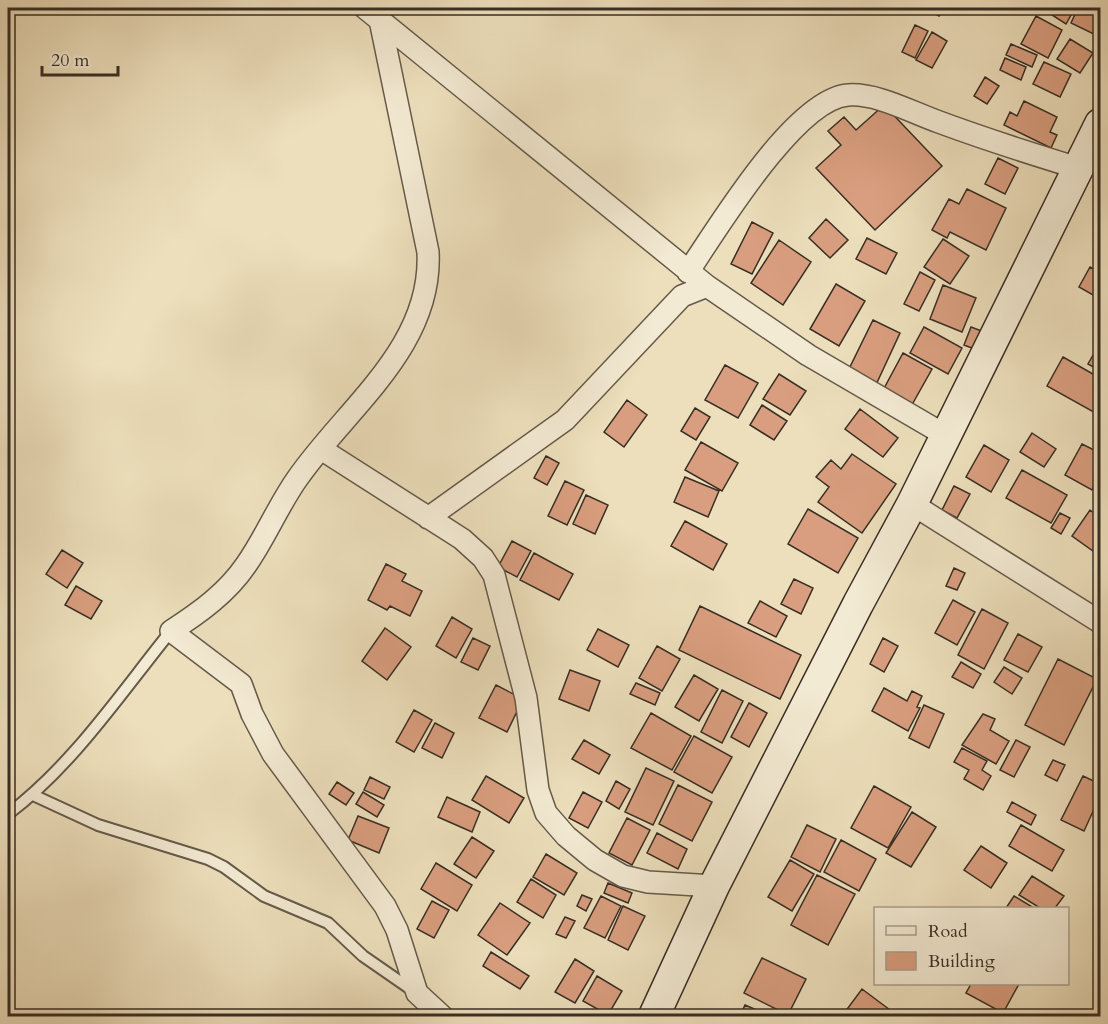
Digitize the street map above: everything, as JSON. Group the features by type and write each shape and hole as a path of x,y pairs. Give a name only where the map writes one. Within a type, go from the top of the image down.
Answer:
{"main road":[{"path":"654,1017 714,886 858,604 912,504 1101,124"}],"street":[{"path":"372,14 707,286 808,355 945,435"},
{"path":"372,14 428,252 429,277 421,304 385,375 298,478 245,566 202,611 171,631 241,684 252,714 273,754 385,906 397,930 417,993 442,1017"},
{"path":"688,272 740,195 790,132 810,112 827,101 847,95 869,97 998,143 1078,168"},
{"path":"428,518 565,420 681,296 707,286"},
{"path":"321,449 462,539 483,558 494,575 526,698 538,790 546,813 566,836 595,860 623,876 648,882 714,886"},
{"path":"912,504 1101,622"}],"lane":[{"path":"8,814 33,795 62,766 171,631"},
{"path":"33,795 98,825 208,859 224,867 264,896 328,923 378,968 417,993"}],"building":[{"path":"924,8 944,8 939,16"},
{"path":"1056,8 1075,8 1066,24 1052,15"},
{"path":"1078,8 1100,8 1100,37 1071,23"},
{"path":"1036,16 1062,30 1048,58 1021,44"},
{"path":"915,25 928,31 915,58 902,52"},
{"path":"932,32 947,41 932,68 916,60"},
{"path":"1070,39 1093,53 1080,73 1057,59"},
{"path":"1011,44 1037,55 1032,67 1006,55"},
{"path":"1005,58 1026,67 1021,80 1000,70"},
{"path":"1044,62 1071,74 1060,97 1033,84"},
{"path":"985,77 999,86 987,104 974,96"},
{"path":"1024,101 1057,117 1050,132 1057,135 1051,148 1004,125 1010,112 1017,116"},
{"path":"884,105 942,166 875,230 816,168 841,145 828,131 844,117 856,130"},
{"path":"998,158 1018,168 1005,194 985,184"},
{"path":"967,189 1006,208 986,250 950,232 947,238 932,230 949,199 959,204"},
{"path":"826,219 848,240 830,258 809,238"},
{"path":"752,222 773,233 752,274 731,264"},
{"path":"867,238 897,253 886,274 856,259"},
{"path":"943,239 969,256 950,284 924,267"},
{"path":"779,240 811,262 783,305 751,283"},
{"path":"1090,267 1100,273 1100,299 1079,287"},
{"path":"920,272 935,280 919,311 904,304"},
{"path":"836,284 865,301 839,346 810,329"},
{"path":"943,285 976,298 962,332 930,319"},
{"path":"873,320 900,333 874,389 846,375"},
{"path":"924,327 962,348 948,374 910,353"},
{"path":"971,327 992,335 985,353 964,345"},
{"path":"1100,343 1100,371 1088,364"},
{"path":"903,353 932,369 909,410 881,394"},
{"path":"1063,357 1100,378 1099,415 1047,386"},
{"path":"725,365 758,383 738,418 705,400"},
{"path":"779,374 806,391 790,415 763,399"},
{"path":"627,400 647,415 624,447 604,432"},
{"path":"762,405 787,421 774,440 750,425"},
{"path":"695,408 710,417 696,440 681,431"},
{"path":"860,409 898,438 883,457 845,429"},
{"path":"1032,433 1056,449 1044,467 1020,452"},
{"path":"701,442 738,463 722,491 685,470"},
{"path":"1082,444 1100,453 1100,474 1092,490 1065,475"},
{"path":"984,445 1009,460 991,492 966,477"},
{"path":"852,454 896,484 862,533 818,502 829,487 816,477 831,460 841,469"},
{"path":"546,456 559,463 547,485 534,478"},
{"path":"1022,470 1067,495 1051,523 1006,498"},
{"path":"685,477 719,491 708,517 674,502"},
{"path":"565,481 584,490 567,525 548,516"},
{"path":"954,486 970,494 957,518 942,510"},
{"path":"586,495 608,505 595,534 573,524"},
{"path":"808,509 858,538 838,573 788,544"},
{"path":"1090,510 1100,518 1100,556 1072,536"},
{"path":"1060,513 1070,518 1061,534 1051,528"},
{"path":"685,521 727,544 713,570 671,546"},
{"path":"512,541 531,551 517,577 498,567"},
{"path":"62,550 83,563 67,588 46,574"},
{"path":"534,553 573,574 559,600 520,580"},
{"path":"386,564 406,574 402,581 422,591 410,616 390,606 387,610 368,600"},
{"path":"954,568 965,573 957,590 946,586"},
{"path":"794,579 813,588 801,614 781,604"},
{"path":"76,586 102,601 91,619 65,605"},
{"path":"953,600 975,612 957,645 935,633"},
{"path":"760,601 787,616 776,637 748,623"},
{"path":"700,606 801,655 780,699 679,650"},
{"path":"982,609 1008,623 984,669 958,655"},
{"path":"452,617 472,629 456,658 436,646"},
{"path":"385,628 411,647 387,680 362,661"},
{"path":"598,629 629,645 618,667 587,650"},
{"path":"1018,634 1042,647 1028,672 1004,660"},
{"path":"473,638 490,646 478,670 461,662"},
{"path":"883,638 898,646 884,672 870,664"},
{"path":"657,646 680,659 662,691 639,678"},
{"path":"1058,659 1097,679 1064,745 1025,725"},
{"path":"961,662 981,674 973,688 952,677"},
{"path":"1004,667 1022,678 1012,694 994,682"},
{"path":"570,670 600,681 589,711 559,699"},
{"path":"694,675 718,689 699,721 675,707"},
{"path":"636,683 660,693 655,705 630,694"},
{"path":"496,685 523,699 507,732 479,718"},
{"path":"884,688 907,701 912,691 922,696 917,707 920,708 908,731 872,711"},
{"path":"722,690 743,701 722,743 701,732"},
{"path":"749,703 767,713 749,747 731,737"},
{"path":"924,705 944,714 929,748 909,738"},
{"path":"414,710 432,720 414,752 396,742"},
{"path":"651,713 691,736 672,770 631,748"},
{"path":"983,714 995,719 990,730 1009,741 996,764 962,745"},
{"path":"435,723 454,733 442,758 422,748"},
{"path":"694,736 732,757 712,793 674,772"},
{"path":"584,740 610,755 599,774 572,759"},
{"path":"1016,740 1030,747 1014,777 1000,770"},
{"path":"962,748 987,761 982,770 991,776 983,790 964,779 969,770 954,762"},
{"path":"1053,760 1065,765 1057,781 1045,775"},
{"path":"646,768 674,781 653,825 625,812"},
{"path":"486,776 524,798 509,823 472,800"},
{"path":"1083,776 1100,784 1100,796 1084,831 1061,820"},
{"path":"370,777 390,787 384,799 364,790"},
{"path":"616,781 630,789 619,809 606,801"},
{"path":"337,782 354,793 346,805 329,794"},
{"path":"678,785 712,802 692,841 659,824"},
{"path":"874,786 911,807 888,848 851,828"},
{"path":"363,792 384,805 377,817 356,804"},
{"path":"583,792 602,802 588,828 569,818"},
{"path":"447,797 480,812 472,832 438,817"},
{"path":"1012,802 1036,815 1031,825 1007,812"},
{"path":"912,812 936,827 911,867 886,853"},
{"path":"358,816 389,828 379,853 348,840"},
{"path":"627,818 650,830 632,865 609,853"},
{"path":"807,825 836,839 820,872 791,857"},
{"path":"1021,825 1064,850 1052,871 1009,846"},
{"path":"657,833 687,849 678,869 647,853"},
{"path":"472,837 494,851 476,878 454,864"},
{"path":"841,840 876,859 859,891 824,872"},
{"path":"981,846 1007,863 991,888 964,870"},
{"path":"546,854 577,873 564,895 533,877"},
{"path":"790,860 814,874 792,911 768,897"},
{"path":"436,863 472,885 457,911 421,889"},
{"path":"817,875 855,894 828,945 791,925"},
{"path":"1032,876 1064,896 1056,907 1038,907 1019,895"},
{"path":"531,879 556,895 543,918 517,902"},
{"path":"608,883 632,893 628,903 604,893"},
{"path":"582,895 592,899 586,911 577,906"},
{"path":"601,896 621,906 605,938 584,928"},
{"path":"1014,896 1032,907 1007,907"},
{"path":"432,901 449,910 434,938 417,929"},
{"path":"500,903 530,923 507,955 478,935"},
{"path":"623,906 645,916 628,950 608,940"},
{"path":"565,917 575,921 566,938 556,934"},
{"path":"491,952 529,976 520,989 483,966"},
{"path":"762,958 806,979 788,1015 744,993"},
{"path":"575,959 594,971 575,1003 555,992"},
{"path":"597,976 622,991 608,1015 583,1001"},
{"path":"970,985 1018,985 1003,1013 966,993"},
{"path":"862,989 898,1016 842,1016"},
{"path":"745,1005 771,1016 740,1016"},
{"path":"584,1011 594,1016 580,1016"}]}
